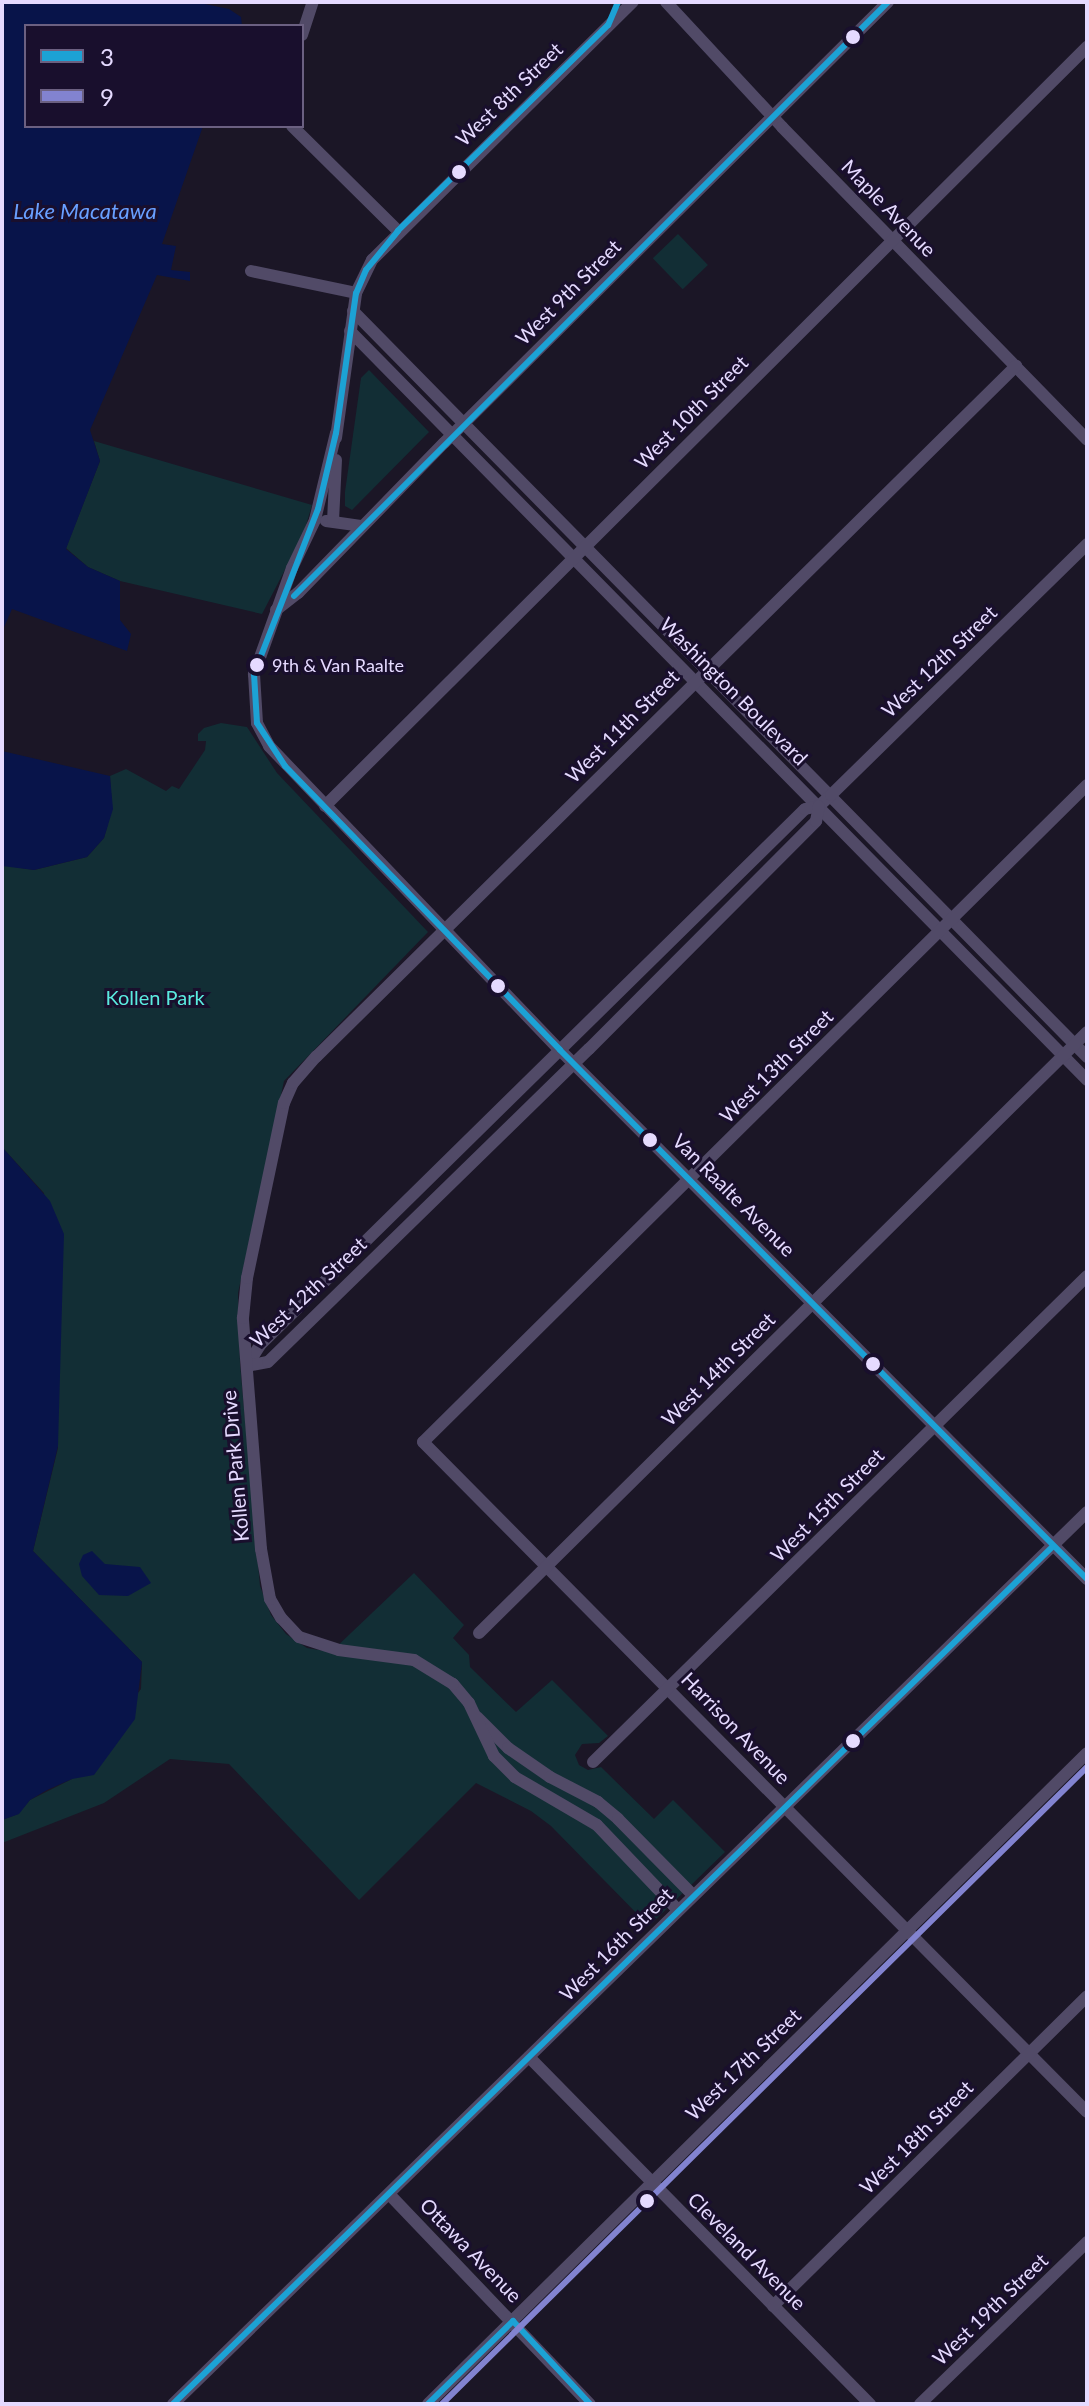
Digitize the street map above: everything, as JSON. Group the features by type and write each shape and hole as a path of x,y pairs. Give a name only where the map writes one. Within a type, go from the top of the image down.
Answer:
{"street":[{"path":"304,29 313,2"},
{"path":"608,25 618,2"},
{"name":"West 8th Street","path":"276,610 315,520 336,433 356,293 372,260 633,2"},
{"name":"Maple Avenue","path":"666,2 1087,440"},
{"name":"West 9th Street","path":"276,610 298,593 361,526 888,2"},
{"name":"West 10th Street","path":"325,806 1087,47"},
{"path":"294,128 398,231"},
{"path":"251,271 356,293"},
{"name":"Washington Boulevard","path":"353,311 1087,1057"},
{"name":"Washington Boulevard","path":"350,331 1087,1080"},
{"name":"West 11th Street","path":"293,1083 1016,366"},
{"name":"West 8th Street","path":"333,521 336,433"},
{"path":"315,520 361,526"},
{"name":"West 12th Street","path":"247,1366 260,1345 805,809 819,806 831,795 1087,544"},
{"name":"Van Raalte Avenue","path":"276,610 259,653 253,682 257,723 269,746 560,1050 1087,1579"},
{"name":"West 13th Street","path":"423,1442 1087,785"},
{"name":"West 12th Street","path":"247,1366 268,1362 574,1063 816,821 819,806"},
{"name":"West 14th Street","path":"479,1633 1087,1032"},
{"name":"Kollen Park Drive","path":"293,1083 284,1103 247,1278 243,1318 261,1549 270,1599 281,1618 299,1637 339,1650 387,1655 430,1667 453,1684 477,1717 508,1748 528,1763 598,1802 693,1895"},
{"name":"West 15th Street","path":"593,1762 1087,1276"},
{"name":"Harrison Avenue","path":"423,1442 1087,2112"},
{"name":"West 16th Street","path":"173,2404 1087,1512"},
{"name":"Kollen Park Drive","path":"477,1717 483,1739 494,1756 515,1777 597,1825 678,1910"},
{"name":"West 17th Street","path":"428,2404 1087,1753"},
{"name":"West 18th Street","path":"773,2306 1087,1996"},
{"name":"Cleveland Avenue","path":"529,2057 870,2404"},
{"name":"Ottawa Avenue","path":"389,2194 590,2404"},
{"name":"West 19th Street","path":"920,2404 1087,2242"}],"green space":[{"path":"678,234 708,265 683,289 653,258"},
{"path":"369,370 429,432 352,510 345,506 345,492 361,378"},
{"path":"94,441 312,505 303,535 262,614 120,581 88,567 66,548 100,461"},
{"name":"Kollen Park","path":"221,723 247,727 277,773 428,932 284,1081 238,1293 240,1364 260,1586 271,1615 286,1634 307,1648 331,1652 414,1573 464,1625 453,1638 469,1655 470,1667 516,1712 552,1680 608,1736 599,1743 582,1744 575,1755 579,1765 588,1770 601,1767 654,1819 673,1800 725,1852 649,1926 551,1826 531,1811 476,1783 359,1900 229,1764 170,1759 104,1803 2,1843 2,1820 18,1814 30,1800 72,1779 141,1689 142,1662 33,1551 58,1448 44,1193 2,1147 2,865 34,870 87,857 104,838 112,809 110,776 126,769 166,791 172,786 179,789 205,750 206,741 198,741 198,734 204,728"}],"water":[{"name":"Lake Macatawa","path":"2,2 195,2 229,9 241,17 242,24 24,24 24,128 202,128 162,244 176,246 171,270 190,272 190,281 157,275 90,430 100,461 66,549 88,567 120,581 120,620 131,634 127,651 12,609 2,632"},
{"path":"2,751 110,776 113,809 104,838 87,857 34,870 2,866"},
{"path":"2,1147 50,1201 64,1234 58,1446 33,1551 142,1662 135,1719 94,1775 72,1779 47,1790 30,1800 19,1814 2,1820"},
{"path":"92,1551 105,1564 140,1567 151,1583 128,1596 99,1595 82,1576 79,1564 83,1555"}],"transit line":[{"name":"3","path":"618,2 608,25 398,231 366,270 356,293 336,433 318,509 254,674 257,723 285,766 560,1050 1087,1579"},
{"name":"3","path":"294,596 888,2"},
{"name":"3","path":"173,2404 1053,1546"},
{"name":"9","path":"442,2404 1087,1767"},
{"name":"3","path":"428,2404 513,2321 590,2404"}],"place":[{"name":"9th & Van Raalte","path":"257,665"}]}
